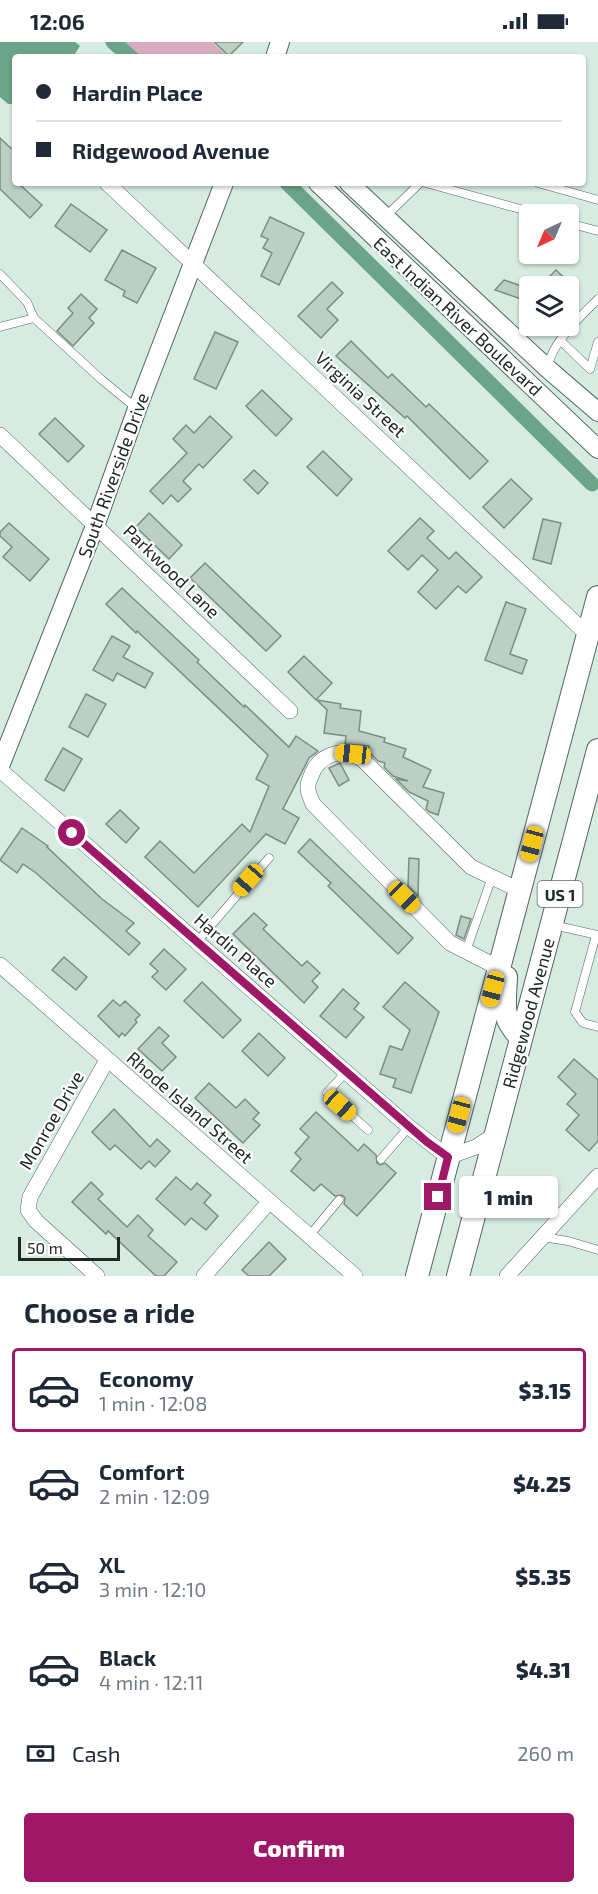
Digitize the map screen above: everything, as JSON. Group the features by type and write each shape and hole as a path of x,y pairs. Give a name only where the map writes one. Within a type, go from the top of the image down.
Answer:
{"main road":[{"name":"US 1","path":"417,1276 598,597"},
{"name":"Ridgewood Avenue","path":"458,1276 552,924 591,789 598,750"},
{"path":"507,940 504,1006 508,1024 521,1038"}],"street":[{"name":"Virginia Street","path":"110,186 588,635"},
{"name":"South Riverside Drive","path":"0,768 95,526 137,409 223,186"},
{"name":"East Indian River Boulevard","path":"321,186 598,449"},
{"name":"East Indian River Boulevard","path":"352,186 548,369 598,412"},
{"path":"532,386 548,369"},
{"name":"Parkwood Lane","path":"0,435 290,711"},
{"path":"499,968 450,943 313,804 307,786 314,766 326,756 338,752 353,754 362,759 471,867 519,890"},
{"name":"Hardin Place","path":"0,768 346,1072 448,1157"},
{"name":"Rhode Island Street","path":"0,965 355,1276"},
{"name":"Monroe Drive","path":"97,1276 36,1221 28,1210 30,1197 107,1060"},
{"path":"448,1157 476,1147 496,1134"},
{"path":"509,1275 598,1176"},
{"path":"204,1276 268,1202"}],"lane":[{"path":"386,217 417,186"},
{"path":"437,186 519,209"},
{"path":"549,186 598,200"},
{"path":"579,226 598,231"},
{"path":"0,274 27,302 34,318 137,409"},
{"path":"548,369 551,355 574,323 598,299"},
{"path":"0,327 34,318"},
{"path":"561,341 590,369 598,342"},
{"path":"197,942 269,858"},
{"path":"466,951 492,877"},
{"path":"552,924 597,935 574,1012 583,1023 598,1027"},
{"path":"346,1072 327,1093 368,1130"},
{"path":"381,1159 409,1126"},
{"path":"309,1236 339,1200"},
{"path":"542,1238 568,1241 598,1250"}],"shaded area":[{"path":"0,42 75,42 80,46 75,54 12,54 12,104 8,104 0,97"},
{"path":"114,42 125,42 139,54 128,54"},
{"path":"121,42 212,42 225,54 135,54"}],"building":[{"path":"214,42 243,42 231,54 227,54"},
{"path":"0,138 12,149 12,186 21,186 42,205 30,218 0,189"},
{"path":"71,204 107,230 90,252 55,226"},
{"path":"270,217 304,233 279,285 261,276 272,253 263,248 268,239 261,236"},
{"path":"122,250 156,268 137,303 123,296 125,291 105,280"},
{"path":"556,270 562,276 550,276"},
{"path":"504,280 519,285 519,298 495,290"},
{"path":"332,282 343,293 327,309 338,320 321,338 298,316"},
{"path":"81,294 97,309 89,318 94,323 73,346 57,331 73,313 68,308"},
{"path":"215,332 238,342 216,389 194,379"},
{"path":"351,341 388,378 392,374 426,407 429,404 488,461 470,479 407,416 405,418 336,356"},
{"path":"262,390 292,419 276,436 246,406"},
{"path":"210,416 232,437 203,468 199,464 183,481 191,489 178,502 171,495 163,504 150,491 187,453 173,439 186,425 194,433"},
{"path":"55,418 84,446 68,462 39,434"},
{"path":"323,451 352,479 337,496 307,467"},
{"path":"254,470 268,483 258,494 244,480"},
{"path":"511,479 532,499 504,528 483,507"},
{"path":"149,513 182,545 169,559 136,527"},
{"path":"420,518 434,531 427,538 449,559 456,552 482,577 466,593 458,586 436,609 418,592 438,570 422,555 408,570 388,551"},
{"path":"543,519 561,523 551,564 533,559"},
{"path":"9,523 49,559 30,581 3,557 12,547 0,536 0,532"},
{"path":"205,563 281,636 266,651 190,578"},
{"path":"122,588 199,660 197,662 244,707 245,705 289,747 296,736 318,751 309,758 283,809 299,818 285,844 266,834 198,907 145,857 160,841 194,873 242,824 250,832 269,786 256,779 268,755 106,604"},
{"path":"506,602 526,609 510,654 527,660 522,674 485,660"},
{"path":"112,636 130,646 123,657 153,673 145,688 117,673 113,681 93,670"},
{"path":"304,656 332,683 316,700 288,672"},
{"path":"86,694 106,704 88,737 69,727"},
{"path":"317,700 341,704 340,708 361,711 359,731 385,738 384,742 406,749 403,757 431,770 423,787 444,793 438,815 426,809 428,801 409,792 396,779 408,781 393,776 384,767 385,763 378,761 368,751 369,746 345,744 346,736 324,733 327,710"},
{"path":"63,748 82,759 64,791 45,780"},
{"path":"340,763 349,780 339,786 329,768"},
{"path":"120,810 139,828 126,843 106,824"},
{"path":"22,828 48,846 102,899 134,923 126,931 140,943 129,955 36,873 23,864 17,873 0,860"},
{"path":"310,839 413,938 398,954 328,886 331,883 298,852"},
{"path":"409,858 419,859 418,896 408,886"},
{"path":"254,913 267,925 263,929 302,966 307,961 320,973 312,981 318,987 304,1003 233,934"},
{"path":"461,916 471,919 464,939 456,935"},
{"path":"164,949 186,969 166,990 152,977 158,971 150,964"},
{"path":"64,957 87,977 76,990 52,970"},
{"path":"202,982 241,1020 223,1038 184,1001"},
{"path":"405,982 439,1012 411,1093 393,1087 396,1079 380,1074 390,1046 402,1050 410,1030 383,1007"},
{"path":"343,989 359,1003 354,1009 364,1017 346,1038 320,1016"},
{"path":"113,1000 120,1006 125,1001 140,1015 125,1036 122,1033 119,1037 98,1016"},
{"path":"159,1027 169,1036 162,1043 176,1057 162,1071 138,1049"},
{"path":"259,1033 285,1058 268,1076 242,1051"},
{"path":"574,1059 598,1080 598,1141 589,1151 566,1130 579,1115 567,1104 576,1094 558,1077"},
{"path":"209,1083 236,1108 245,1099 259,1113 253,1119 260,1125 243,1143 195,1098"},
{"path":"114,1109 150,1147 157,1139 170,1151 155,1167 149,1161 141,1169 115,1145 110,1150 92,1132"},
{"path":"316,1112 358,1151 364,1144 376,1155 377,1163 380,1165 385,1163 396,1173 357,1216 344,1204 345,1198 342,1195 335,1196 321,1184 314,1191 291,1171 301,1159 295,1153 309,1137 300,1129"},
{"path":"176,1177 191,1190 197,1183 211,1195 204,1203 218,1216 206,1230 191,1218 185,1225 156,1199"},
{"path":"91,1182 103,1194 98,1199 127,1227 138,1215 153,1230 148,1236 177,1262 164,1276 156,1276 108,1231 106,1234 72,1202"},
{"path":"269,1242 286,1259 269,1276 249,1276 242,1270"}],"waterway":[{"path":"113,42 127,54"},
{"path":"290,186 592,484"}],"route":[{"path":"72,833 427,1142 448,1157 438,1197"}]}
